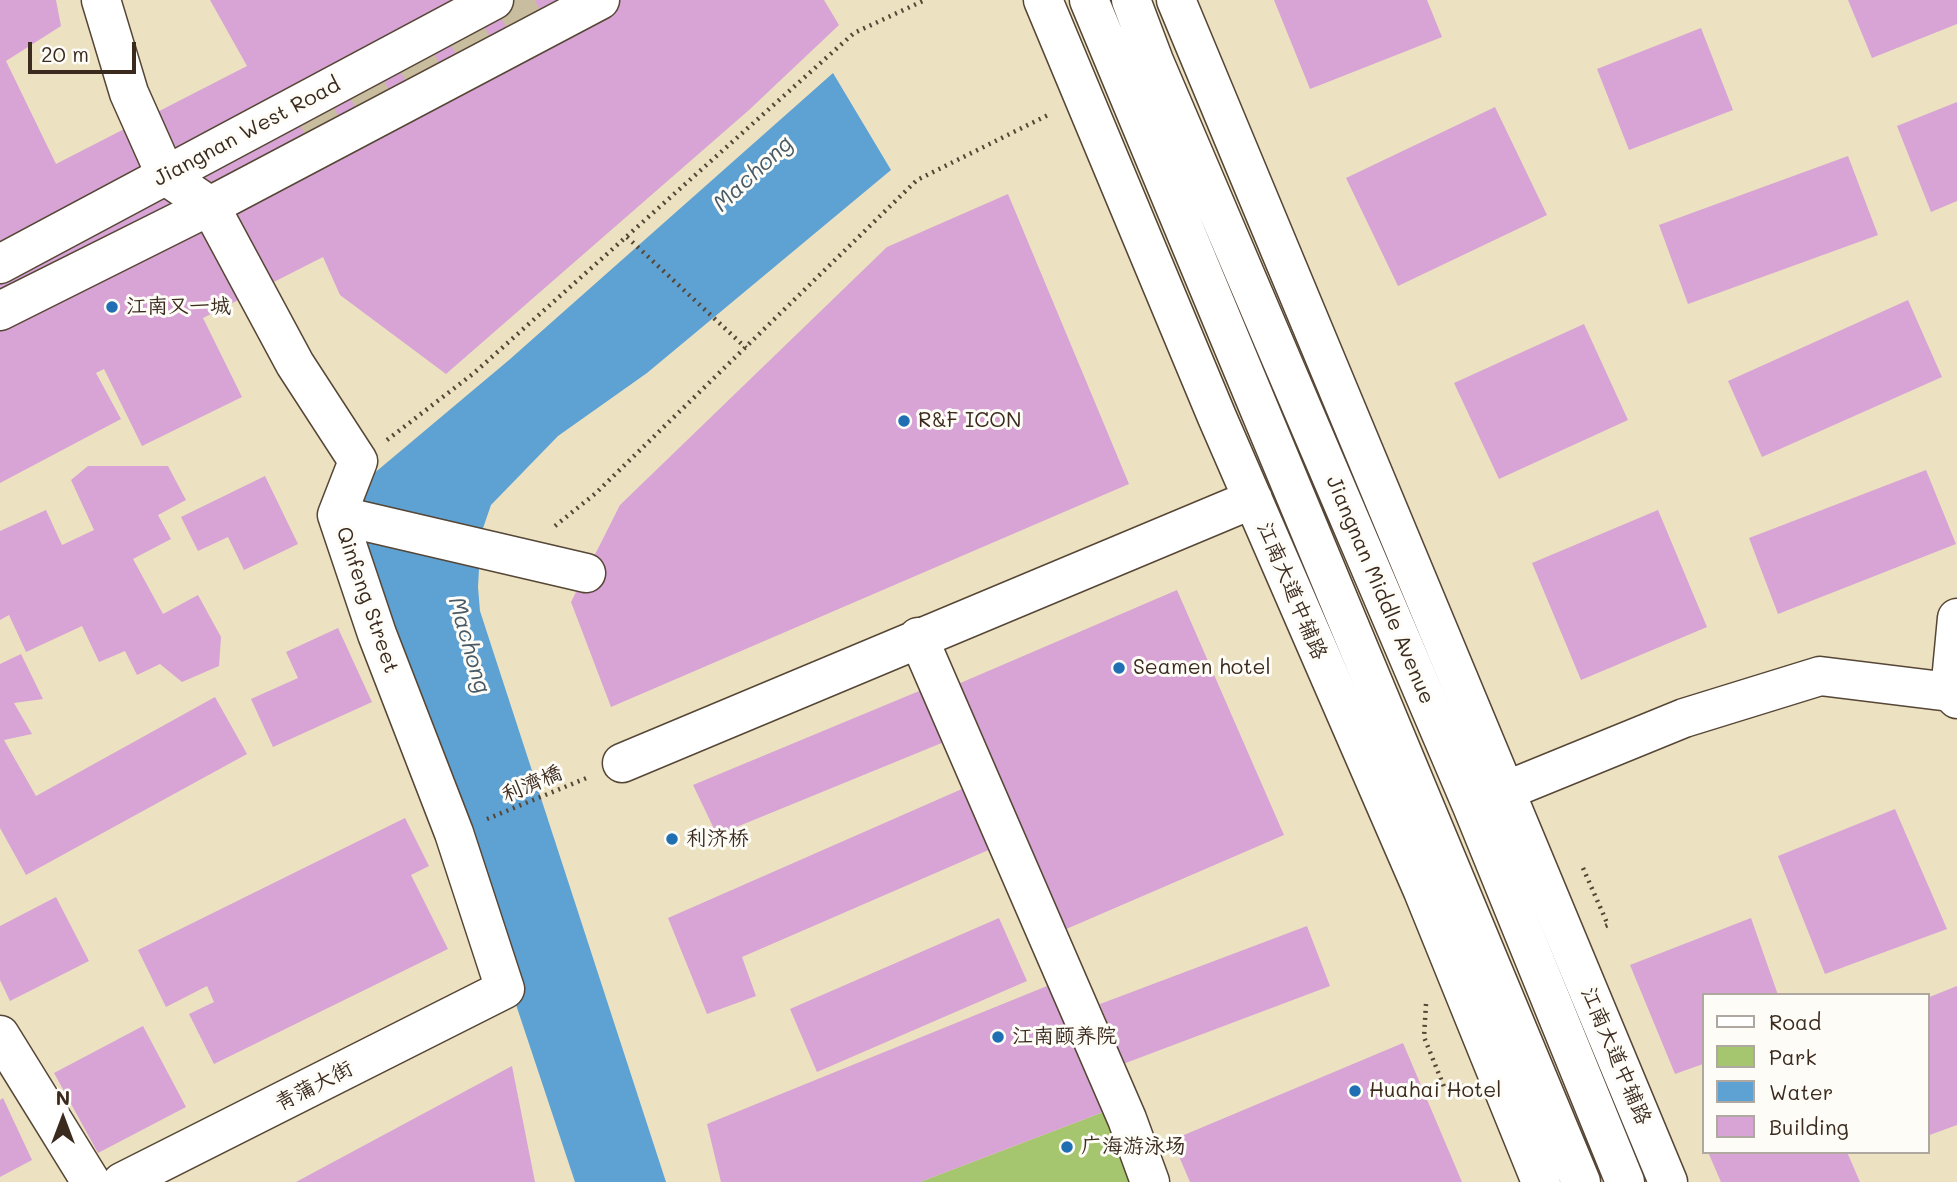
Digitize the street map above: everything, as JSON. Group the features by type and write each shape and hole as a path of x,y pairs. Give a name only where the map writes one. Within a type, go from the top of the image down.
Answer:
{"street":[{"path":"101,0 129,93 166,176 210,206 295,364 358,461"},
{"name":"Jiangnan West Road","path":"0,264 494,0"},
{"path":"0,311 210,206 600,0"},
{"name":"江南大道中辅路","path":"1043,0 1086,96 1253,499 1465,991 1541,1182"},
{"name":"Jiangnan Middle Avenue","path":"1089,0 1138,70 1488,797 1625,1182"},
{"name":"Jiangnan Middle Avenue","path":"1131,0 1138,70 1401,747 1581,1182"},
{"name":"江南大道中辅路","path":"1176,0 1488,797 1668,1182"},
{"path":"1086,96 1195,44"},
{"name":"Qinfeng Street","path":"358,461 343,516 377,634 454,833 505,989"},
{"path":"622,763 1253,499"},
{"path":"343,516 502,551 586,573"},
{"path":"1488,797 1684,718 1820,676 1954,695 1957,618"},
{"path":"918,637 1127,1119 1150,1182"},
{"path":"1366,760 1401,747"},
{"name":"青蒲大街","path":"122,1182 185,1168 505,989"},
{"path":"0,1035 91,1182"}],"path":[{"path":"358,461 474,373 854,33 925,0"},
{"path":"502,551 596,493 917,180 1086,96"},
{"path":"626,237 746,348"},
{"name":"利濟橋","path":"454,833 622,763"},
{"path":"1427,1001 1424,1037 1445,1089"}],"green space":[{"name":"广海游泳场","path":"1106,1111 1135,1182 920,1182"}],"water":[{"name":"Machong","path":"833,73 891,170 647,373 558,436 491,505 481,534 478,587 480,611 666,1182 575,1182 390,626 365,562 361,488 372,475 509,360"}],"building":[{"name":"江南又一城","path":"0,0 56,0 61,26 6,61 56,164 247,66 210,0 824,0 839,25 749,110 446,374 340,295 323,257 203,318 242,397 142,446 104,369 96,373 121,419 0,483"},
{"path":"1274,0 1427,0 1442,37 1310,89"},
{"path":"1848,0 1957,0 1957,24 1872,58"},
{"path":"1701,28 1733,110 1629,150 1597,69"},
{"path":"1957,102 1957,201 1931,212 1897,126"},
{"path":"1495,107 1547,215 1398,286 1346,178"},
{"path":"1848,156 1878,235 1688,304 1659,225"},
{"name":"R&F ICON","path":"1008,194 1129,484 611,707 571,602 620,505 887,247"},
{"path":"1908,300 1942,377 1762,457 1728,381"},
{"path":"1584,324 1628,420 1499,479 1454,383"},
{"path":"88,466 168,466 186,500 158,515 171,539 133,559 163,614 198,595 221,637 219,666 182,682 160,664 137,675 125,651 99,662 82,626 26,652 9,615 0,620 0,531 46,510 62,545 94,530 71,480"},
{"path":"1926,470 1956,544 1778,614 1749,538"},
{"path":"265,476 298,544 244,570 228,537 198,551 181,517"},
{"path":"1658,510 1707,627 1581,680 1532,563"},
{"path":"1177,590 1284,835 1064,930 958,684"},
{"path":"338,628 372,702 273,747 251,699 298,678 286,652"},
{"path":"21,654 43,699 14,703 32,734 4,740 36,796 215,697 247,754 26,875 0,828 0,664"},
{"path":"924,689 949,740 717,835 693,785"},
{"path":"971,785 1000,845 742,957 756,996 707,1014 668,918"},
{"path":"1895,809 1947,929 1825,974 1778,856"},
{"path":"405,818 429,866 411,875 448,949 214,1064 189,1014 214,1002 207,986 166,1007 138,950"},
{"path":"56,897 89,961 10,1001 0,980 0,926"},
{"path":"999,918 1027,981 817,1072 790,1009"},
{"path":"1751,918 1777,993 1702,993 1702,1064 1675,1074 1630,965"},
{"path":"1307,926 1330,986 1123,1064 1100,1004"},
{"name":"江南颐养院","path":"1052,984 1106,1111 920,1182 721,1182 707,1124"},
{"path":"1957,986 1957,1125 1929,1135 1929,997"},
{"path":"143,1026 186,1107 98,1153 54,1073"},
{"name":"Huahai Hotel","path":"1403,1043 1462,1182 1190,1182 1172,1140"},
{"path":"512,1066 535,1182 296,1182"},
{"path":"3,1098 32,1160 0,1177 0,1100"},
{"path":"1709,1154 1848,1154 1860,1182 1721,1182"}],"tunnel":[{"path":"300,125 539,0"}],"place":[{"name":"江南又一城","path":"112,307"},
{"name":"R&F ICON","path":"904,421"},
{"name":"Seamen hotel","path":"1119,668"},
{"name":"利济桥","path":"672,839"},
{"name":"江南颐养院","path":"998,1037"},
{"name":"Huahai Hotel","path":"1355,1091"},
{"name":"广海游泳场","path":"1067,1147"}]}
